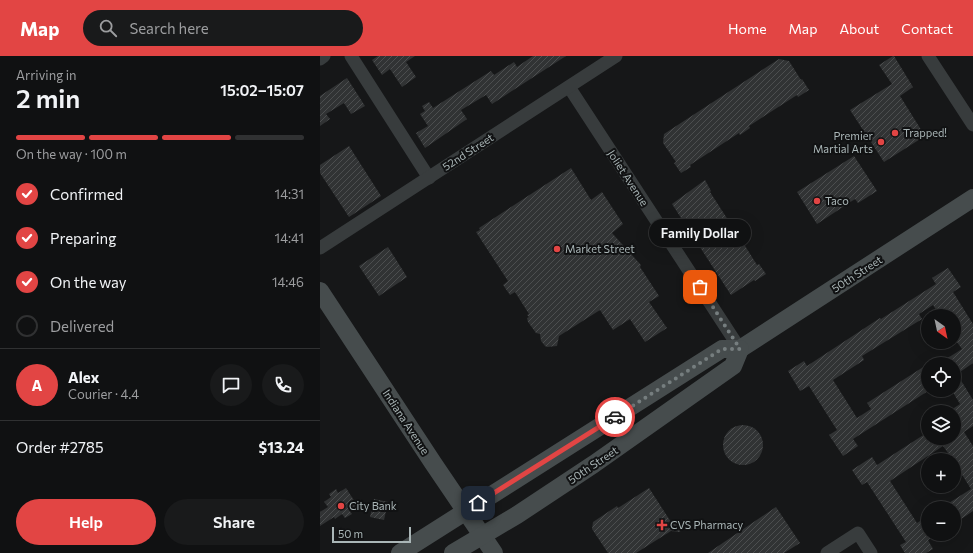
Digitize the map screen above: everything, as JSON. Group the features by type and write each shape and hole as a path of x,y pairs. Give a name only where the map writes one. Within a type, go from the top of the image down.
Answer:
{"main road":[{"name":"50th Street","path":"400,553 722,349 740,349 973,198"},
{"name":"Indiana Avenue","path":"320,291 494,553"},
{"name":"50th Street","path":"453,553 594,464 733,366 740,349"}],"street":[{"path":"320,59 324,56"},
{"path":"351,56 429,178"},
{"name":"52nd Street","path":"320,248 616,56"},
{"path":"928,56 973,125"},
{"name":"Joliet Avenue","path":"569,87 740,349"},
{"path":"827,553 858,533 871,553"}],"building":[{"path":"378,56 415,56 406,62 416,77 402,87 390,69 382,75 372,60"},
{"path":"533,56 566,56 492,104 486,95 461,110 467,119 425,148 416,133 428,126 420,114 425,111 422,106 429,102 433,108 491,71 494,75 514,62 517,67"},
{"path":"893,56 913,87 900,96 925,136 884,162 850,110 892,84 879,65"},
{"path":"779,59 789,61 809,90 798,97 797,95 749,126 750,128 740,135 739,133 690,165 691,167 681,173 674,163 676,162 663,143 664,134"},
{"path":"347,78 365,106 351,114 344,103 326,114 330,119 320,126 320,96"},
{"path":"349,146 381,196 349,217 320,173 320,165"},
{"path":"854,156 877,191 858,203 855,199 817,224 797,192"},
{"name":"Market Street","path":"571,168 591,200 602,192 623,224 612,233 641,265 640,267 659,296 649,302 667,328 645,342 630,319 613,330 600,310 559,336 557,346 545,346 541,341 540,334 536,333 528,322 527,318 529,317 527,315 529,314 515,292 510,295 503,285 508,281 476,232 480,230 479,228"},
{"path":"705,180 711,191 710,192 730,223 732,222 737,233 757,265 759,264 766,274 731,295 672,204"},
{"path":"388,247 407,277 379,296 359,266"},
{"path":"948,268 961,287 953,292 973,324 973,363 961,371 961,357 949,357 962,349 961,309 936,309 933,305 927,309 921,309 921,313 919,314 921,320 862,356 864,360 833,380 857,418 871,409 867,403 921,368 921,395 853,439 858,446 843,456 829,435 837,430 809,386 800,391 788,371 804,361 807,366 880,318 881,319 936,284 932,278"},
{"path":"961,380 973,400 973,426 964,432 973,446 973,511 961,519 961,501 952,501 971,489 961,473 961,453 948,453 943,446 932,453 921,453 921,461 890,481 917,523 921,520 921,541 929,541 933,549 926,553 905,553 900,545 906,542 867,482 862,485 852,470 872,457 877,465 921,437 921,445 961,445 961,405 958,405 960,404 956,397 961,397"},
{"path":"739,425 747,425 754,428 760,434 763,445 760,456 754,462 747,465 739,465 732,462 726,456 723,449 723,441 726,434 732,428"},
{"name":"City Bank","path":"346,488 357,505 349,510 352,514 345,518 342,514 335,519 334,517 320,526 320,512 328,507 324,502 331,497 329,494 336,489 338,493"},
{"name":"CVS Pharmacy","path":"649,488 671,522 682,524 680,532 671,531 636,553 608,553 592,529 593,522 617,506 618,508"},
{"path":"374,499 388,502 384,520 370,517"},
{"path":"776,507 800,543 784,553 708,553"}],"way so far":[{"path":"615,417 722,349 740,349 700,287"}],"place":[{"name":"Trapped!","path":"895,133"},
{"name":"Premier Martial Arts","path":"881,142"},
{"name":"Taco","path":"817,201"},
{"name":"Market Street","path":"557,249"},
{"name":"Family Dollar","path":"700,287"},
{"name":"City Bank","path":"341,506"},
{"name":"CVS Pharmacy","path":"662,525"}],"route":[{"path":"478,503 615,417"}]}
